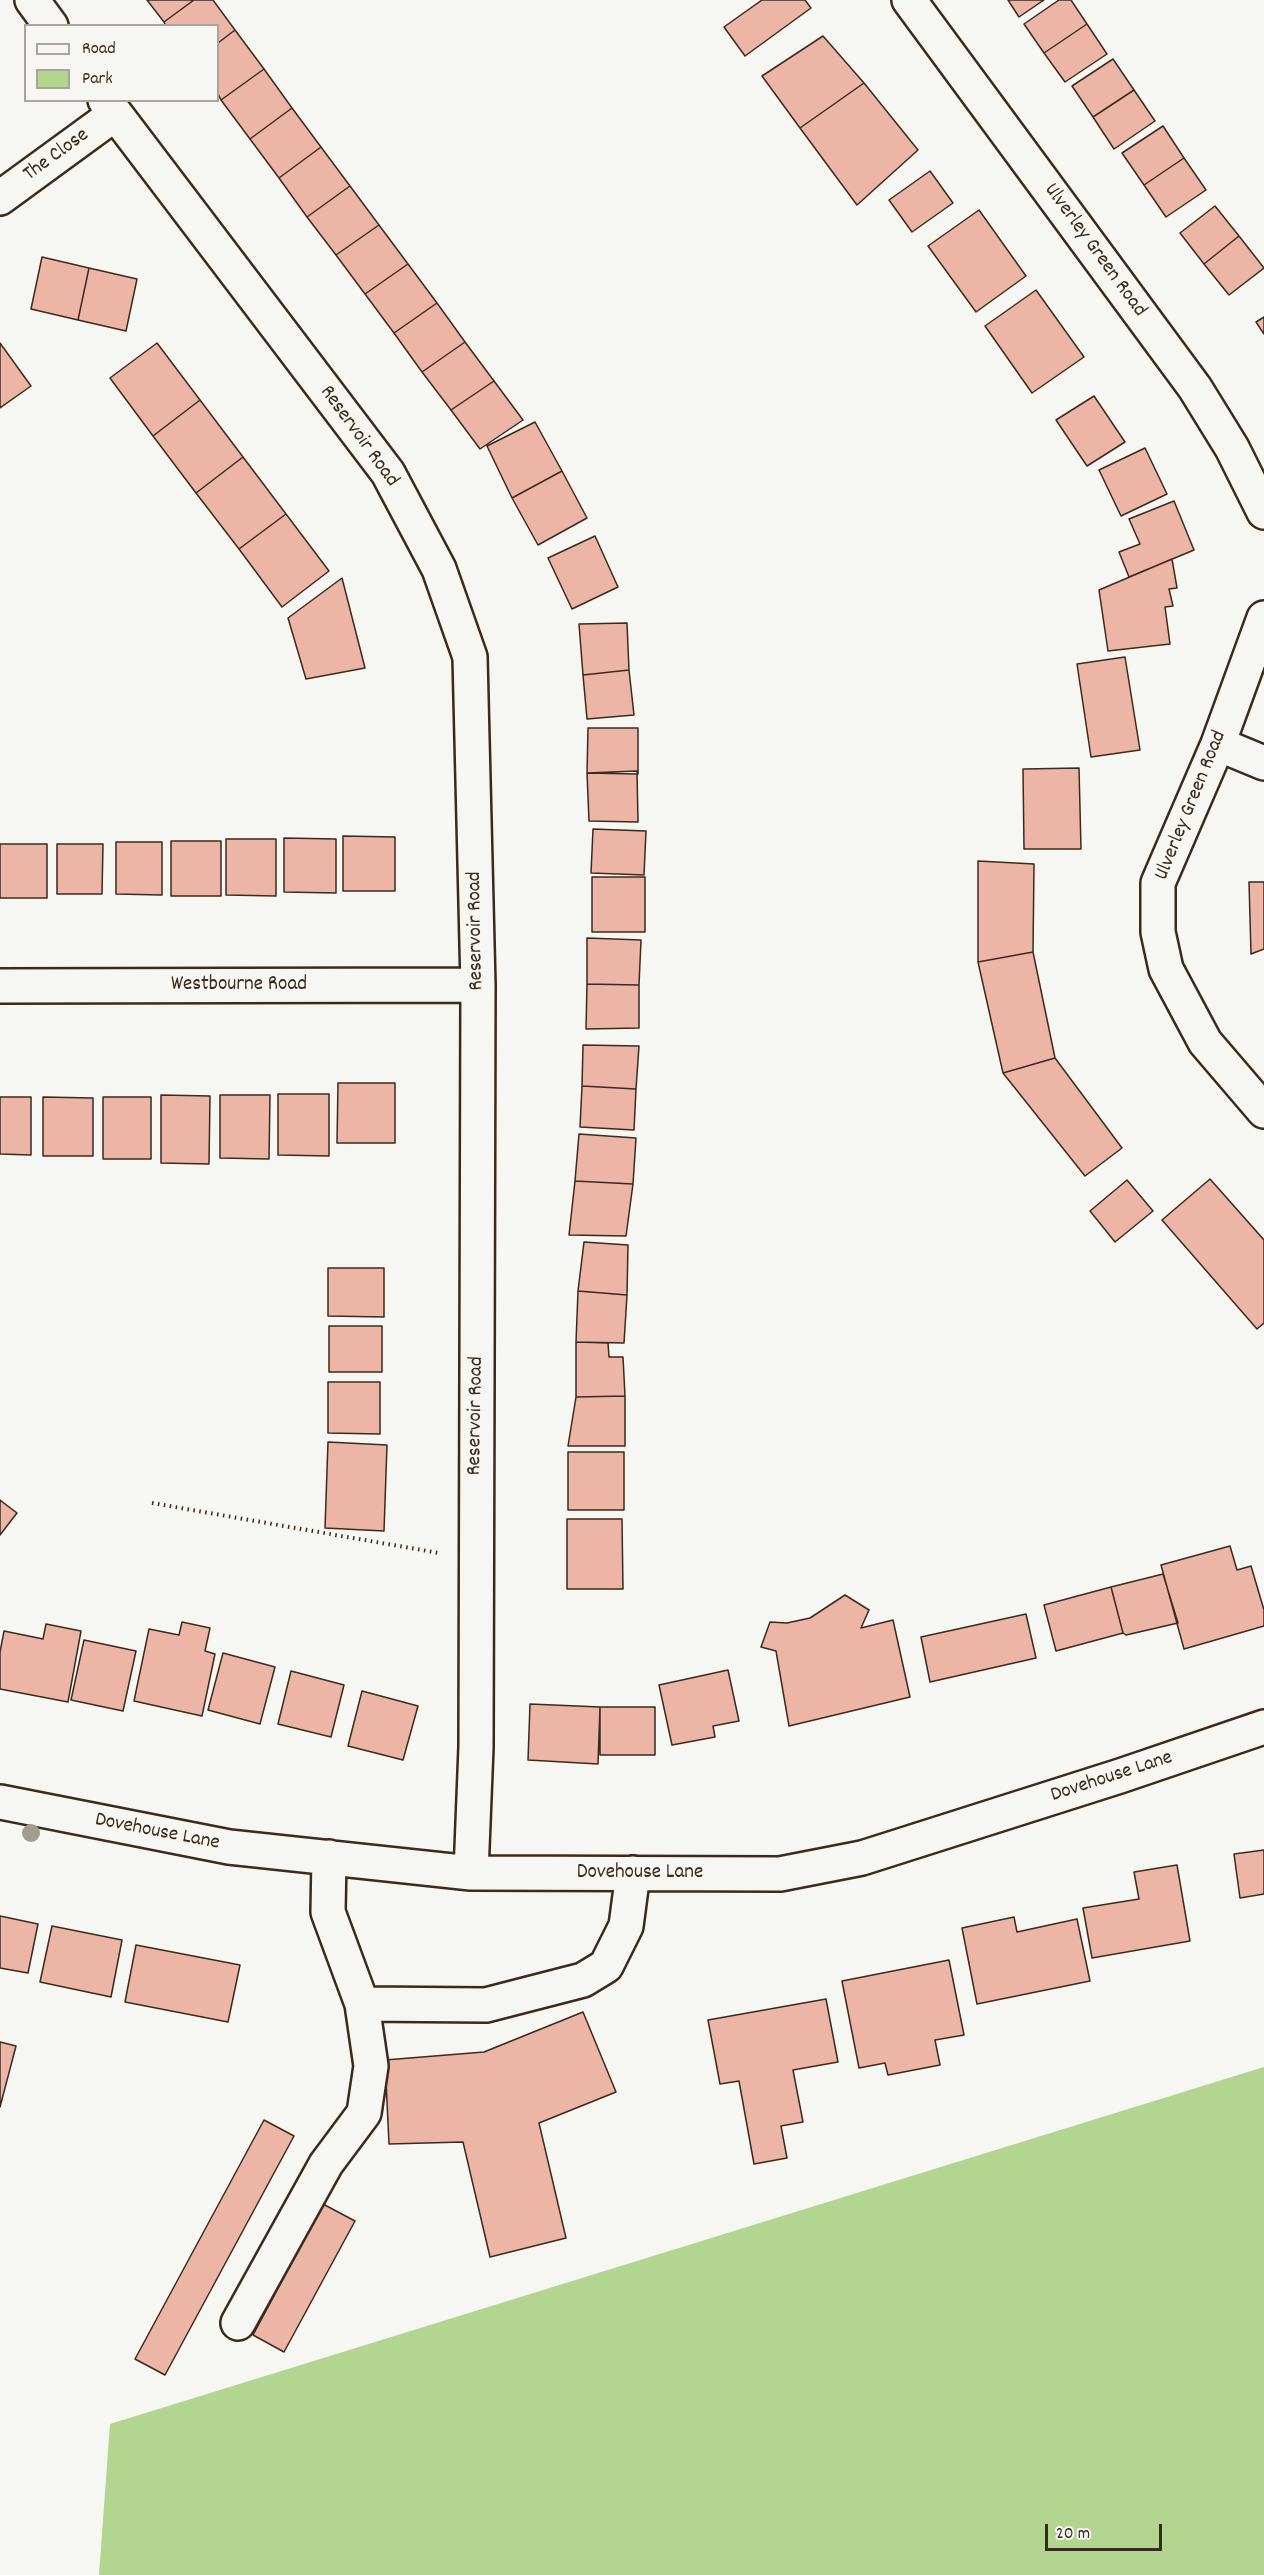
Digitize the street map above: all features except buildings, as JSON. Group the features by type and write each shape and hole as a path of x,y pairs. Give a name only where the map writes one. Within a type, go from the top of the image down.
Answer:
{"street":[{"path":"32,0 50,24"},
{"name":"Ulverley Green Road","path":"909,0 1195,388 1232,448 1264,512"},
{"name":"The Close","path":"0,198 110,107"},
{"name":"Reservoir Road","path":"110,107 388,473 439,569 470,657 478,985 476,1747 471,1873"},
{"name":"Ulverley Green Road","path":"1264,618 1218,744 1158,884 1158,932 1166,969 1205,1042 1264,1111"},
{"path":"1218,744 1264,763"},
{"name":"Westbourne Road","path":"0,986 478,985"},
{"name":"Dovehouse Lane","path":"0,1802 229,1846 471,1873 780,1874 862,1858 1120,1776 1264,1727"},
{"path":"238,2323 326,2164 364,2113 371,2066 362,2004 328,1912 329,1857"},
{"path":"362,2004 486,2005 583,1980 606,1966 626,1926 633,1874"}],"path":[{"path":"152,1503 475,1560"}],"green space":[{"path":"1264,2067 1264,2575 99,2575 110,2424"}]}
